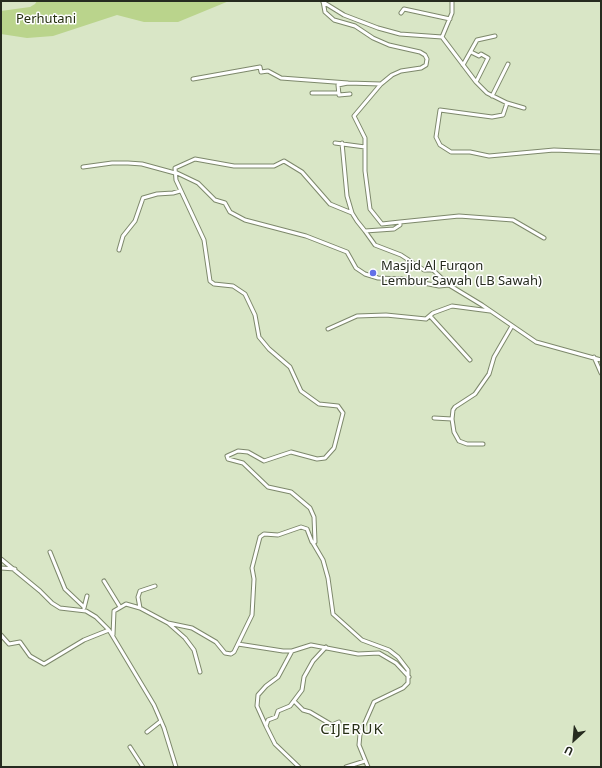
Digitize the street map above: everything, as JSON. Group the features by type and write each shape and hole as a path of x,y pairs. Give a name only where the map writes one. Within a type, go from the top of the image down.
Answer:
{"street":[{"path":"323,1 332,8 351,18 400,34 442,37"},
{"path":"323,1 326,12 334,20 355,26 380,42 418,50 425,55 427,62 424,66 401,71 392,75 381,84 354,116 365,138 365,171 370,209 382,224 454,217 513,220 544,238"},
{"path":"442,37 450,19 452,1"},
{"path":"326,12 332,8"},
{"path":"401,13 404,9 450,19"},
{"path":"463,65 477,40 495,36"},
{"path":"442,37 447,46 476,82 492,96 507,103 524,108"},
{"path":"471,52 479,56 482,54 488,59 476,82"},
{"path":"492,96 508,64"},
{"path":"193,79 260,67 261,72 268,71 281,78 381,84"},
{"path":"339,93 338,86 348,83"},
{"path":"312,93 339,93 339,95 350,94"},
{"path":"507,103 504,114 497,116 480,116 440,110 436,137 440,145 451,152 470,152 489,156 554,150 601,152"},
{"path":"335,143 365,147"},
{"path":"342,143 346,190 352,213 356,221 366,231 376,245 401,255 424,270 433,270 449,285 536,342 601,360"},
{"path":"313,543 315,542 314,517 310,508 290,492 268,487 244,463 228,459 227,456 238,452 248,452 264,461 291,452 317,459 325,458 334,448 343,416 342,410 336,405 318,403 301,391 290,367 269,349 259,337 255,315 245,294 234,286 214,284 210,280 204,240 175,179 176,166 192,159 234,166 274,166 284,161 302,172 330,204 352,213"},
{"path":"83,167 112,163 128,163 142,164 175,173 198,183 215,200 225,203 230,212 245,220 306,236 347,252 356,268 365,274 378,278 403,279 439,286 449,285"},
{"path":"120,250 123,236 135,221 143,198 157,194 180,191"},
{"path":"366,231 394,229 400,226 400,222"},
{"path":"328,329 357,316 386,315 426,319 447,306 492,312"},
{"path":"430,316 470,360"},
{"path":"483,444 467,444 460,441 454,432 452,419 453,410 455,407 475,394 482,386 489,374 494,357 512,326"},
{"path":"594,357 601,373"},
{"path":"434,418 452,419"},
{"path":"168,623 192,628 216,642 225,653 233,654 252,615 254,579 252,568 256,546 261,536 265,534 278,535 301,527 307,529 323,560 328,578 333,614 362,640 379,645 398,657 408,670 408,683 397,693 379,699 372,706 359,740 368,767"},
{"path":"50,552 65,589 84,607 86,611"},
{"path":"1,559 52,603 60,608 86,611 96,617 109,630 154,705 161,721 176,767"},
{"path":"1,568 15,570"},
{"path":"104,581 120,607"},
{"path":"140,608 138,597 140,591 155,586"},
{"path":"84,607 87,596"},
{"path":"113,637 112,614 126,604 140,608 168,623 185,638 194,650 200,672"},
{"path":"1,636 9,644 20,642 30,656 44,664 84,640 109,630"},
{"path":"238,644 259,648 292,651 311,645 358,654 379,653 396,663 409,678"},
{"path":"266,726 268,720 276,718 278,711 288,708 294,701 302,690 304,677 313,661 326,647"},
{"path":"292,651 278,677 263,688 258,695 257,706 275,744 299,767"},
{"path":"294,701 303,710 310,712 333,725 339,722"},
{"path":"147,732 161,721"},
{"path":"130,746 143,767"},
{"path":"346,767 365,761"}],"green space":[{"name":"Perhutani","path":"37,1 229,1 178,22 144,22 117,15 53,36 27,38 1,34 1,11 30,7"}],"place":[{"name":"Masjid Al Furqon Lembur Sawah (LB Sawah)","path":"373,273"}],"district":[{"name":"CIJERUK","path":"352,730"}]}
